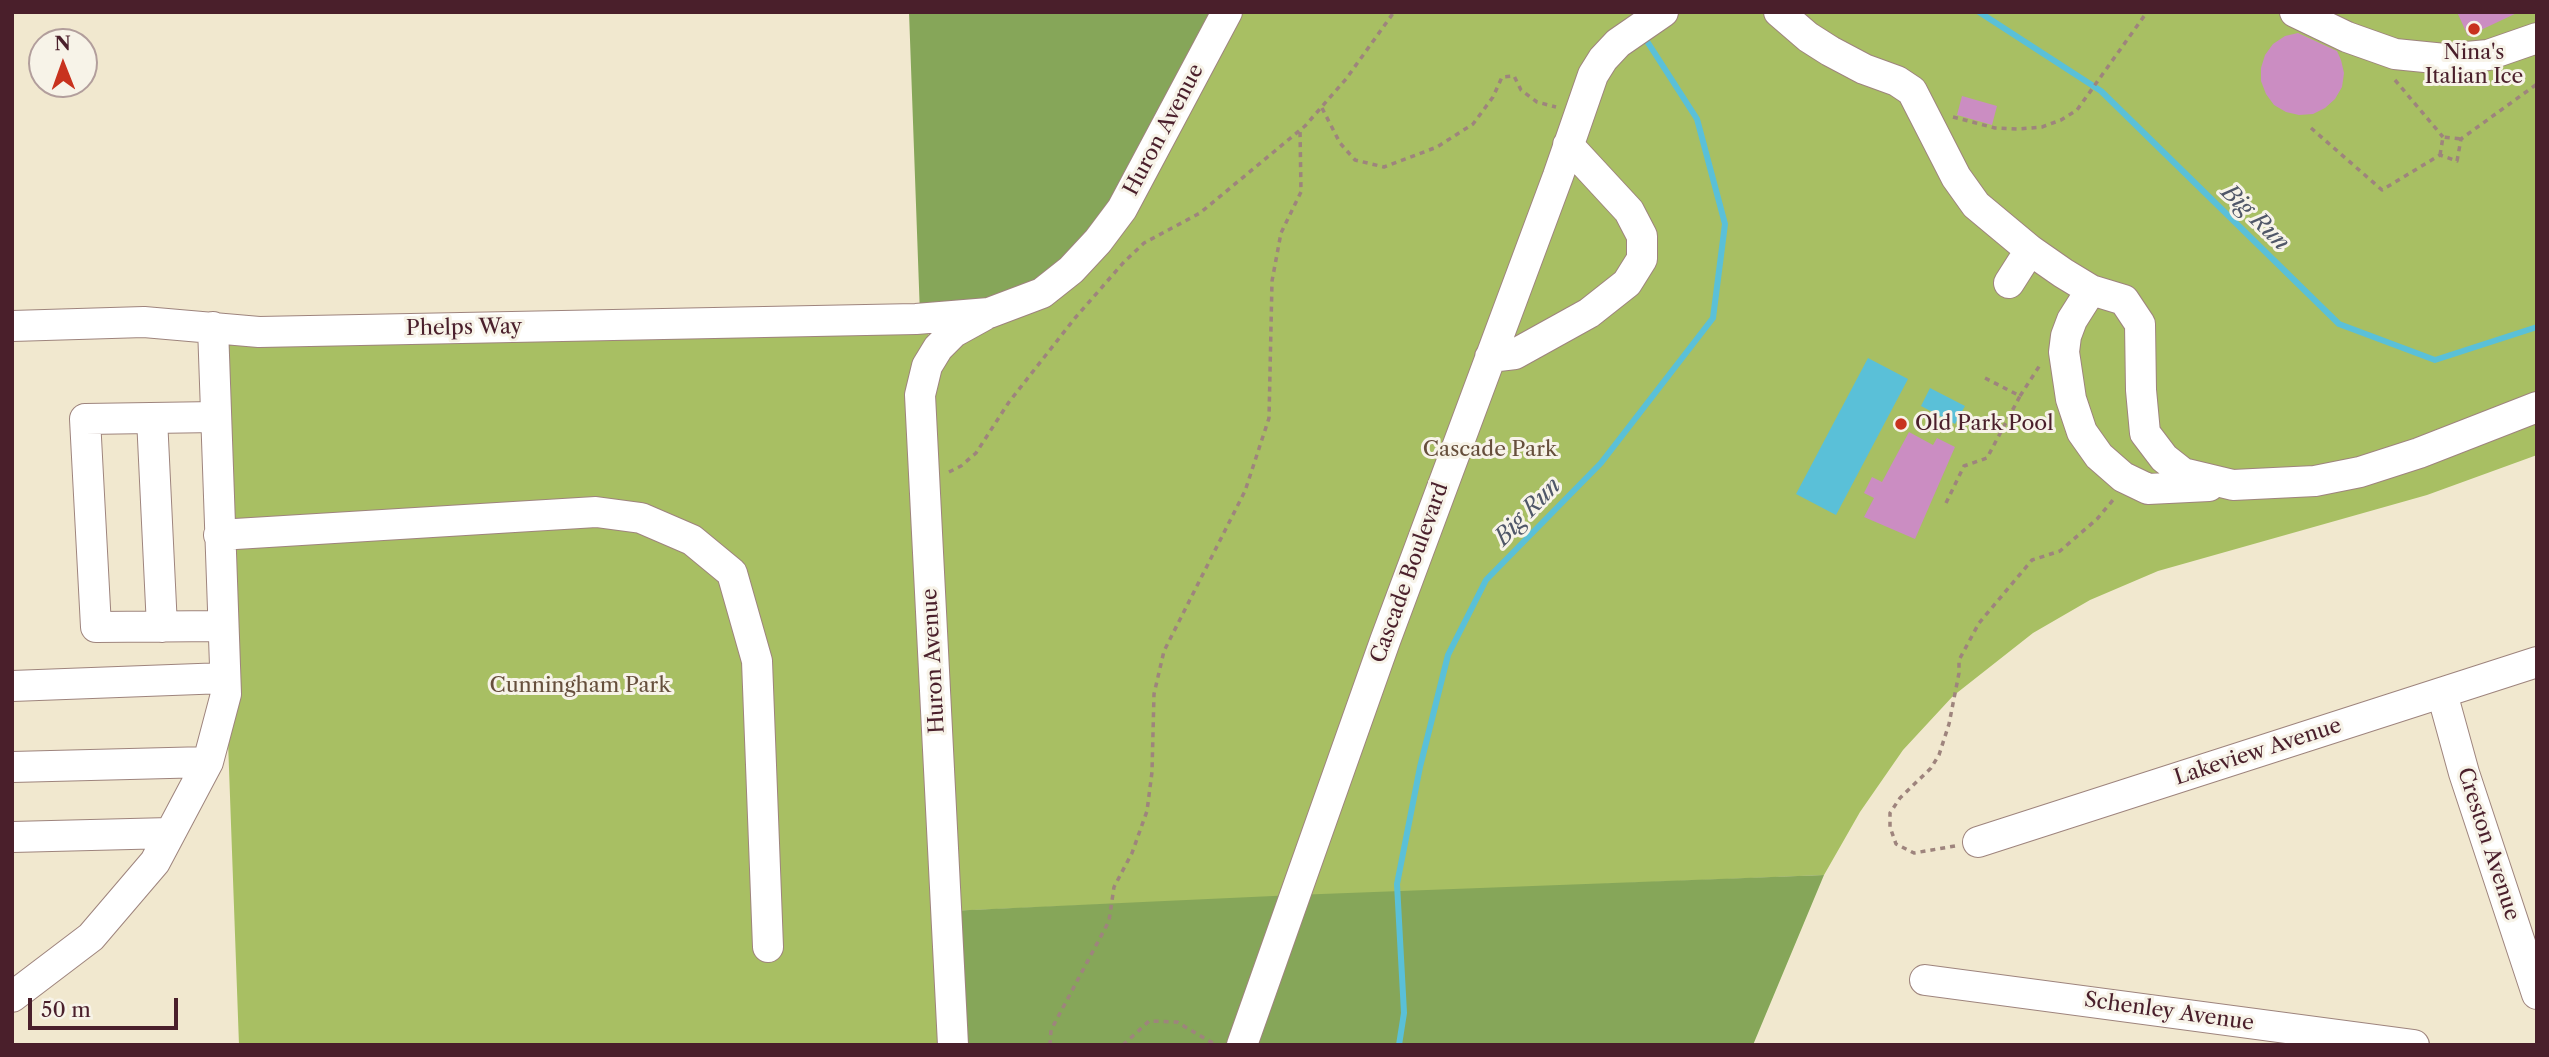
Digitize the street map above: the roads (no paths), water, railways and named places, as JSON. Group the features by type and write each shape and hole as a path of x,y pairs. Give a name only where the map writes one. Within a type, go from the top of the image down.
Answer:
{"street":[{"name":"Huron Avenue","path":"953,1045 923,478 920,395 927,366 938,348 954,332 992,312 1042,293 1071,270 1098,241 1122,209 1227,12"},
{"name":"Cascade Boulevard","path":"1242,1045 1385,641 1593,75 1618,43 1664,12"},
{"path":"1779,12 1808,37 1830,51 1864,69 1897,81 1912,91 1956,177 1976,205 2029,250 2091,290 2124,300 2140,324 2145,433 2164,458 2183,473 2233,485"},
{"path":"2295,12 2347,37 2395,54 2445,59 2488,55 2537,37"},
{"path":"1490,357 1514,354 1589,313 1627,283 1642,259 1642,236 1629,211 1568,145"},
{"path":"2009,283 2029,250"},
{"path":"2091,290 2072,320 2066,336 2064,352 2071,399 2082,432 2099,456 2130,481 2148,489 2315,481 2360,472 2419,453 2537,407"},
{"name":"Huron Avenue","path":"914,319 992,312"},
{"path":"914,319 926,328 930,338 927,366"},
{"name":"Phelps Way","path":"12,326 144,322 259,332 914,319"},
{"path":"12,997 91,937 155,862 208,762 226,694 214,327"},
{"path":"216,417 85,419 96,627 223,626"},
{"path":"152,418 162,627"},
{"path":"219,534 596,512 641,518 692,540 732,573 757,661 768,947"},
{"name":"Lakeview Avenue","path":"1978,842 2537,662"},
{"path":"12,686 225,678"},
{"name":"Creston Avenue","path":"2442,693 2464,773 2537,994"},
{"path":"12,767 208,762"},
{"path":"12,837 170,833"},
{"name":"Schenley Avenue","path":"1924,980 2414,1045"}],"water":[{"path":"1868,358 1908,379 1836,515 1796,494"},
{"path":"1930,388 1965,406 1955,424 1921,406"}],"waterway":[{"name":"Big Run","path":"1979,12 2101,91 2339,324 2435,360 2537,327"},
{"name":"Big Run","path":"1399,1045 1404,1013 1397,884 1420,767 1448,655 1486,580 1601,463 1713,318 1725,224 1697,119 1643,35"}],"place":[{"name":"Nina's Italian Ice","path":"2474,29"},
{"name":"Old Park Pool","path":"1901,424"}],"park label":[{"name":"Cascade Park","path":"1490,450"},
{"name":"Cunningham Park","path":"580,686"}]}
